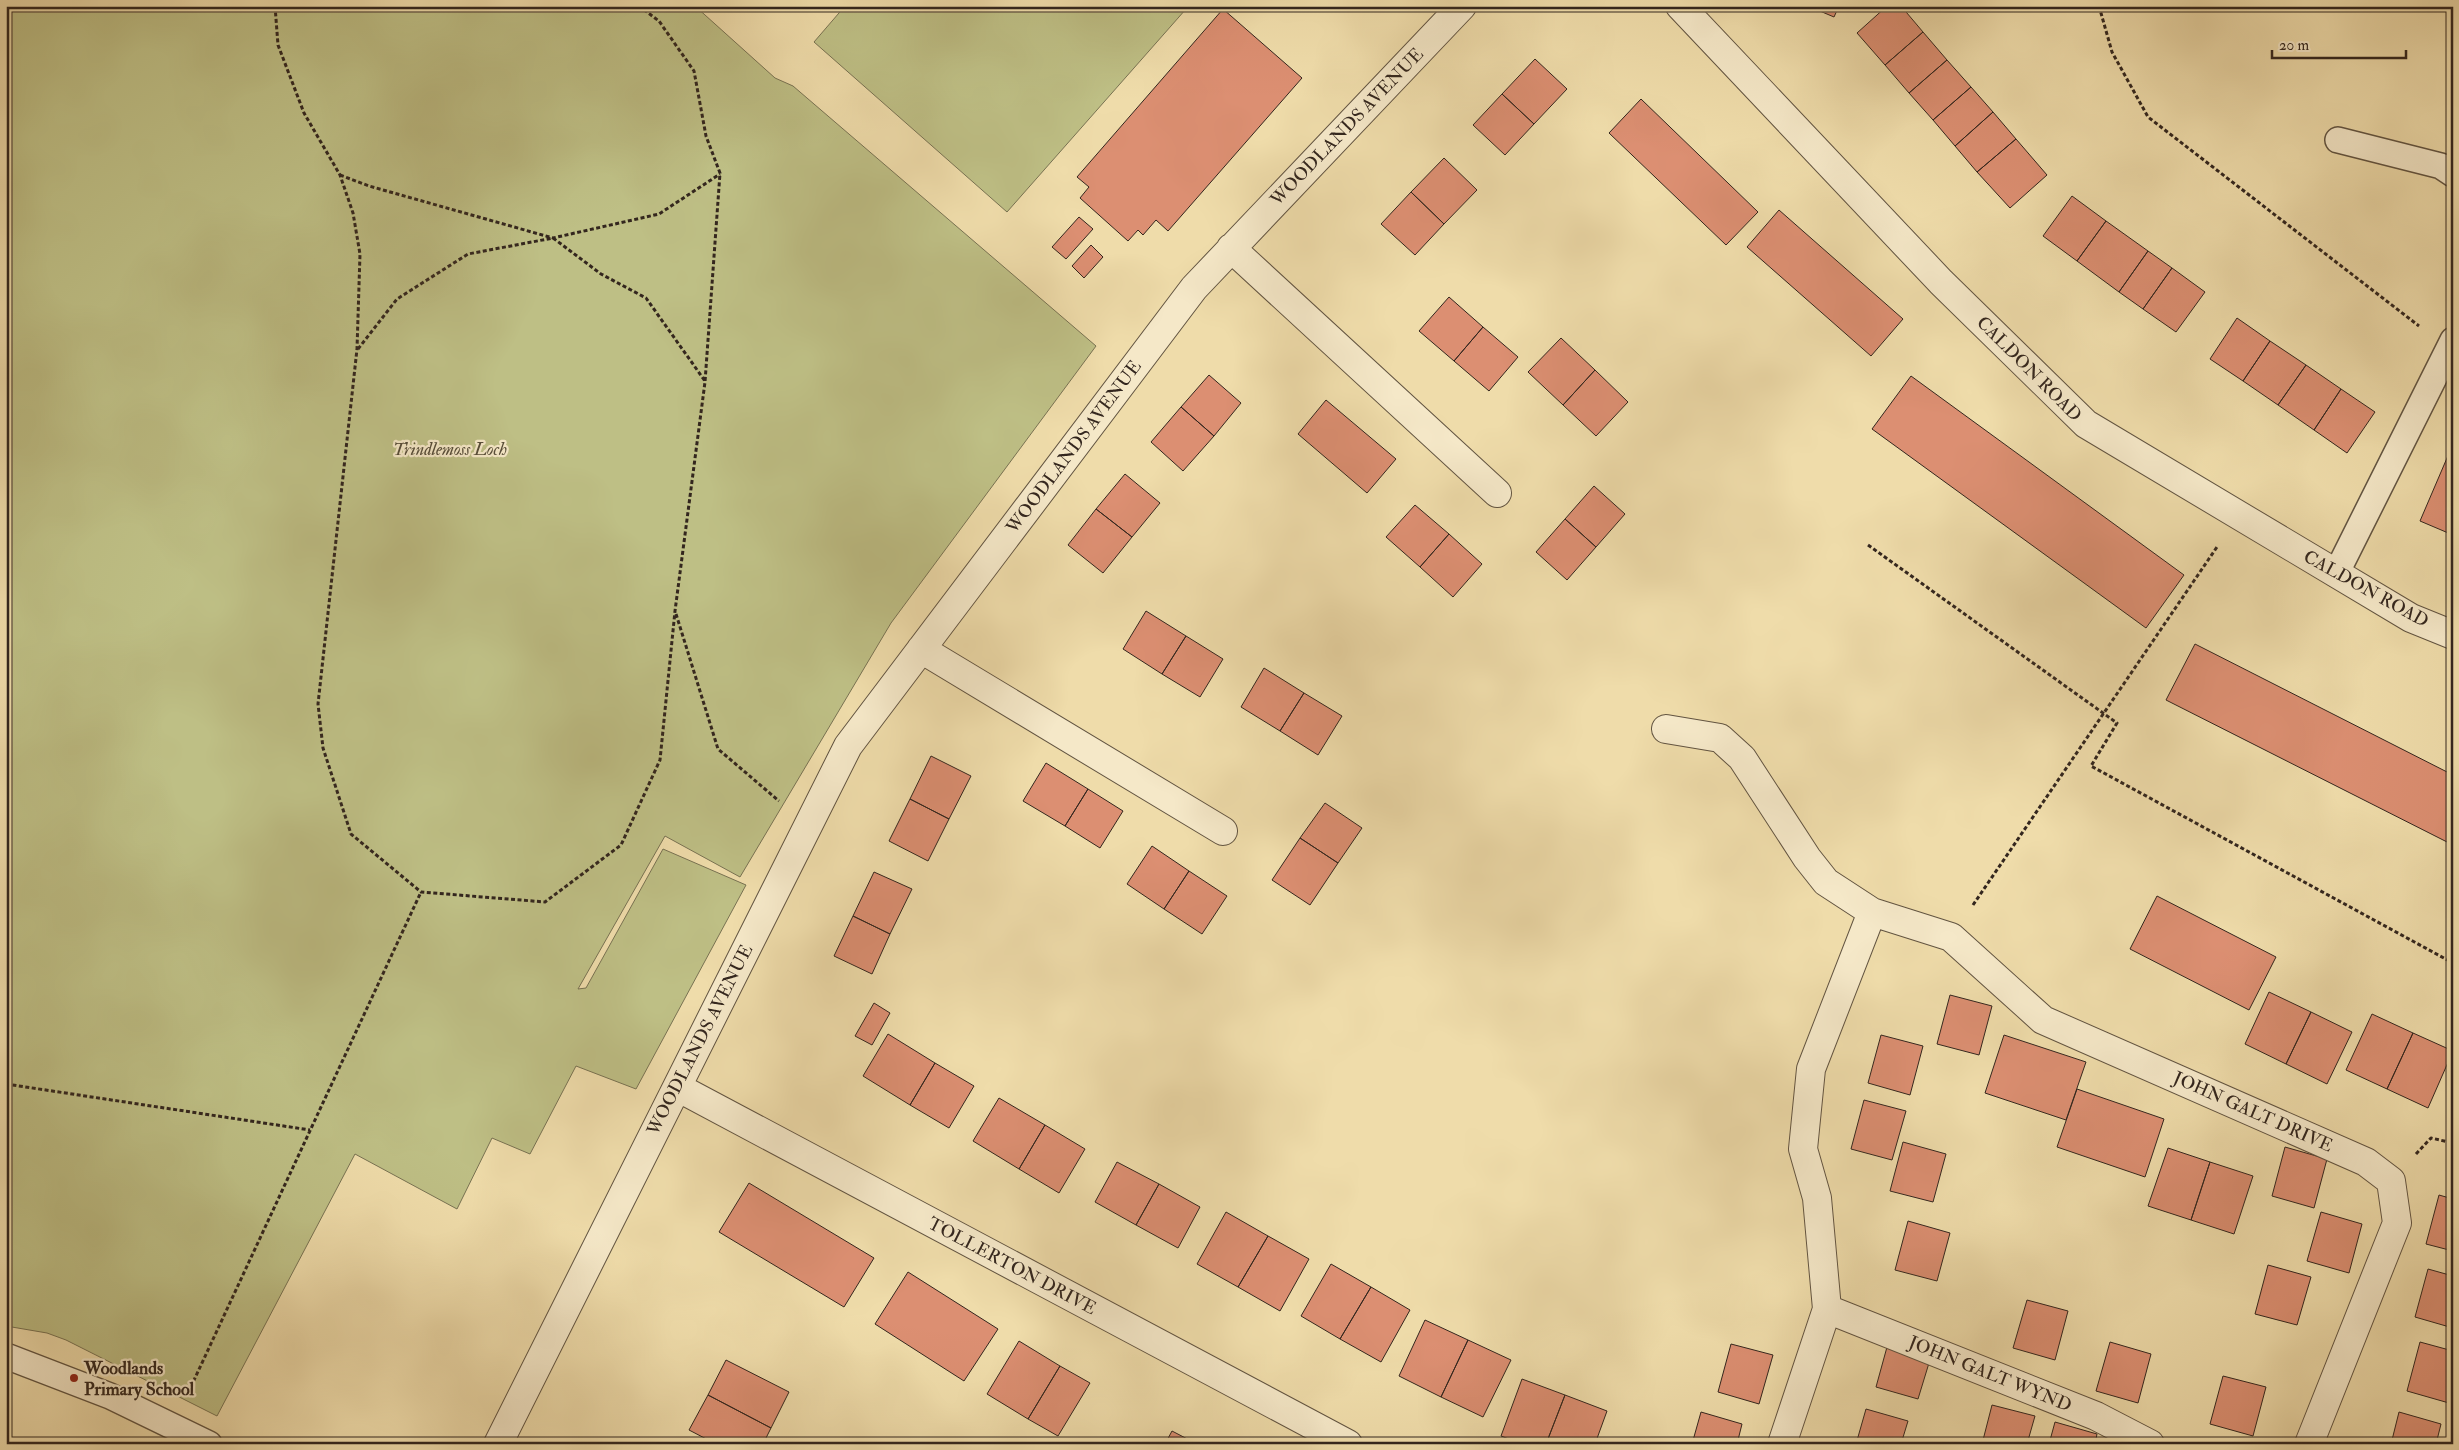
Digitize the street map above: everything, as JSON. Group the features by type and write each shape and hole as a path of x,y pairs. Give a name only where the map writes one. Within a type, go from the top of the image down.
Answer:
{"street":[{"name":"WOODLANDS AVENUE","path":"498,1444 848,746 1194,288 1462,6"},
{"name":"CALDON ROAD","path":"1680,6 1941,282 2086,424 2411,618 2453,635"},
{"path":"1231,248 1497,493"},
{"path":"921,649 1222,831"},
{"name":"JOHN GALT DRIVE","path":"1666,729 1720,738 1742,758 1807,858 1826,882 1872,912 1951,937 2043,1020 2366,1162 2391,1181 2397,1223 2309,1444"},
{"path":"1782,1444 1827,1309 1817,1198 1803,1149 1811,1068 1872,912"},
{"name":"TOLLERTON DRIVE","path":"676,1087 1312,1436 1348,1444"},
{"name":"JOHN GALT WYND","path":"1827,1309 2096,1416 2150,1444"}],"lane":[{"path":"2338,140 2441,166 2453,174"},
{"path":"2336,574 2451,346"},
{"path":"6,1356 110,1396 209,1444"}],"path":[{"path":"275,6 278,45 304,113 340,175 353,212 360,254 357,349 318,704 323,748 351,834 421,892 545,902 621,846 660,760 675,612 705,382 720,173 706,136 694,71 659,21 639,6"},
{"path":"2099,6 2112,52 2148,117 2451,346"},
{"path":"357,349 397,298 468,254 553,238 659,214 720,173"},
{"path":"340,175 369,186 553,238 601,274 646,298 705,382"},
{"path":"1951,937 2238,515"},
{"path":"1868,545 2117,723 2091,766 2453,963"},
{"path":"675,612 718,749 808,826"},
{"path":"172,1426 421,892"},
{"path":"6,1084 310,1130"}],"green space":[{"name":"Trindlemoss Loch","path":"6,6 695,6 775,78 793,86 1096,346 891,623 740,877 665,836 578,989 586,988 663,849 746,885 636,1089 576,1066 530,1154 492,1138 457,1209 355,1154 217,1416 66,1340 47,1333 6,1326"},
{"path":"845,6 1182,6 1186,9 1007,212 814,42"}],"building":[{"path":"1808,6 1839,6 1834,17"},
{"path":"1887,6 1901,6 1923,32 1885,65 1857,33"},
{"path":"1223,9 1302,78 1168,231 1156,220 1143,235 1138,230 1128,241 1080,198 1089,187 1077,177"},
{"path":"1923,32 1947,60 1909,93 1885,65"},
{"path":"1535,59 1567,89 1534,124 1502,94"},
{"path":"1947,60 1971,87 1933,120 1909,93"},
{"path":"1971,87 1993,112 1955,146 1933,120"},
{"path":"1502,94 1534,124 1505,155 1473,125"},
{"path":"1641,99 1758,212 1726,245 1609,133"},
{"path":"1993,112 2016,139 1977,172 1955,146"},
{"path":"2016,139 2047,175 2010,208 1977,172"},
{"path":"1444,158 1477,190 1444,224 1411,192"},
{"path":"1411,192 1444,224 1415,255 1381,224"},
{"path":"2072,196 2106,221 2077,261 2043,236"},
{"path":"1779,210 1903,319 1871,356 1747,247"},
{"path":"1079,217 1093,229 1066,259 1052,247"},
{"path":"2106,221 2148,251 2119,292 2077,261"},
{"path":"1091,245 1103,257 1084,278 1072,266"},
{"path":"2148,251 2172,268 2143,309 2119,292"},
{"path":"2172,268 2205,292 2176,332 2143,309"},
{"path":"1449,297 1483,327 1454,361 1419,331"},
{"path":"2237,318 2270,341 2243,381 2210,359"},
{"path":"1483,327 1518,357 1489,391 1454,361"},
{"path":"1561,338 1595,370 1563,405 1528,372"},
{"path":"2270,341 2306,365 2278,405 2243,381"},
{"path":"2306,365 2341,389 2314,430 2278,405"},
{"path":"1595,370 1628,402 1596,436 1563,405"},
{"path":"1209,375 1241,403 1214,436 1181,407"},
{"path":"1911,376 2184,575 2146,628 1872,429"},
{"path":"2341,389 2375,412 2347,453 2314,430"},
{"path":"1326,400 1396,459 1367,493 1298,434"},
{"path":"1181,407 1214,436 1183,471 1151,442"},
{"path":"2453,444 2453,535 2420,521"},
{"path":"1125,474 1160,503 1132,537 1096,509"},
{"path":"1594,486 1625,514 1596,547 1565,519"},
{"path":"1415,505 1449,534 1420,567 1386,537"},
{"path":"1096,509 1132,537 1103,573 1068,545"},
{"path":"1565,519 1596,547 1567,580 1536,552"},
{"path":"1449,534 1482,564 1453,597 1420,567"},
{"path":"1146,611 1186,636 1162,674 1123,649"},
{"path":"1186,636 1223,659 1200,697 1162,674"},
{"path":"2195,644 2453,775 2453,845 2166,700"},
{"path":"1264,668 1304,693 1280,731 1241,707"},
{"path":"1304,693 1342,716 1318,755 1280,731"},
{"path":"931,756 971,776 949,819 910,799"},
{"path":"1046,763 1088,789 1065,826 1023,801"},
{"path":"1088,789 1123,811 1100,848 1065,826"},
{"path":"910,799 949,819 928,861 889,841"},
{"path":"1325,803 1362,828 1338,863 1300,838"},
{"path":"1300,838 1338,863 1310,905 1272,880"},
{"path":"1152,846 1189,871 1164,909 1127,884"},
{"path":"1189,871 1227,896 1202,934 1164,909"},
{"path":"874,872 912,889 890,934 853,916"},
{"path":"2157,896 2276,957 2249,1010 2130,949"},
{"path":"853,916 890,934 872,974 834,956"},
{"path":"2269,992 2311,1012 2286,1064 2245,1044"},
{"path":"1950,995 1992,1006 1979,1055 1937,1044"},
{"path":"874,1003 890,1013 872,1045 855,1036"},
{"path":"2311,1012 2352,1032 2327,1084 2286,1064"},
{"path":"2372,1014 2413,1033 2387,1089 2346,1070"},
{"path":"2413,1033 2453,1051 2428,1108 2387,1089"},
{"path":"888,1034 935,1063 910,1105 863,1076"},
{"path":"1881,1035 1923,1046 1910,1095 1868,1083"},
{"path":"2004,1035 2086,1062 2066,1120 1985,1093"},
{"path":"935,1063 974,1086 949,1128 910,1105"},
{"path":"2077,1089 2164,1119 2145,1177 2057,1147"},
{"path":"999,1098 1045,1125 1019,1169 973,1141"},
{"path":"1864,1100 1906,1111 1892,1160 1851,1149"},
{"path":"1045,1125 1085,1149 1059,1193 1019,1169"},
{"path":"1903,1142 1946,1154 1933,1202 1890,1191"},
{"path":"2285,1147 2327,1159 2314,1208 2272,1196"},
{"path":"2168,1148 2210,1162 2191,1220 2148,1206"},
{"path":"1117,1162 1159,1184 1136,1225 1095,1202"},
{"path":"2210,1162 2253,1176 2234,1234 2191,1220"},
{"path":"749,1183 874,1258 844,1307 719,1232"},
{"path":"1159,1184 1200,1207 1178,1248 1136,1225"},
{"path":"2439,1195 2453,1199 2453,1251 2426,1244"},
{"path":"1226,1212 1268,1236 1238,1287 1197,1264"},
{"path":"2321,1212 2362,1224 2349,1273 2307,1261"},
{"path":"1908,1221 1950,1233 1937,1281 1895,1270"},
{"path":"1268,1236 1309,1259 1280,1311 1238,1287"},
{"path":"1331,1264 1371,1287 1340,1339 1301,1316"},
{"path":"2268,1265 2311,1277 2297,1325 2255,1314"},
{"path":"2428,1269 2453,1276 2453,1328 2415,1317"},
{"path":"908,1272 998,1329 964,1381 875,1324"},
{"path":"1371,1287 1410,1310 1381,1362 1340,1339"},
{"path":"2027,1300 2068,1311 2055,1360 2013,1348"},
{"path":"1425,1320 1468,1340 1441,1397 1399,1376"},
{"path":"1468,1340 1511,1360 1483,1417 1441,1397"},
{"path":"1019,1341 1060,1366 1028,1419 987,1394"},
{"path":"2110,1342 2151,1354 2138,1403 2096,1391"},
{"path":"2420,1342 2453,1351 2453,1389 2449,1403 2407,1391"},
{"path":"1731,1344 1773,1355 1759,1404 1718,1392"},
{"path":"1887,1347 1929,1363 1918,1399 1876,1387"},
{"path":"726,1360 789,1392 771,1428 708,1395"},
{"path":"1060,1366 1090,1383 1058,1436 1028,1419"},
{"path":"2223,1376 2266,1387 2253,1436 2210,1424"},
{"path":"1522,1379 1565,1395 1546,1444 1522,1444 1501,1436"},
{"path":"708,1395 771,1428 763,1444 716,1444 689,1430"},
{"path":"1565,1395 1607,1411 1595,1444 1546,1444"},
{"path":"1992,1405 2035,1416 2027,1444 1982,1444"},
{"path":"1866,1409 1908,1421 1901,1444 1856,1444"},
{"path":"1701,1412 1742,1424 1737,1444 1692,1444"},
{"path":"2399,1412 2441,1424 2436,1444 2391,1444"},
{"path":"2055,1422 2097,1434 2095,1444 2049,1444"},
{"path":"1172,1431 1197,1444 1165,1444"}],"place":[{"name":"Woodlands Primary School","path":"74,1378"}]}
